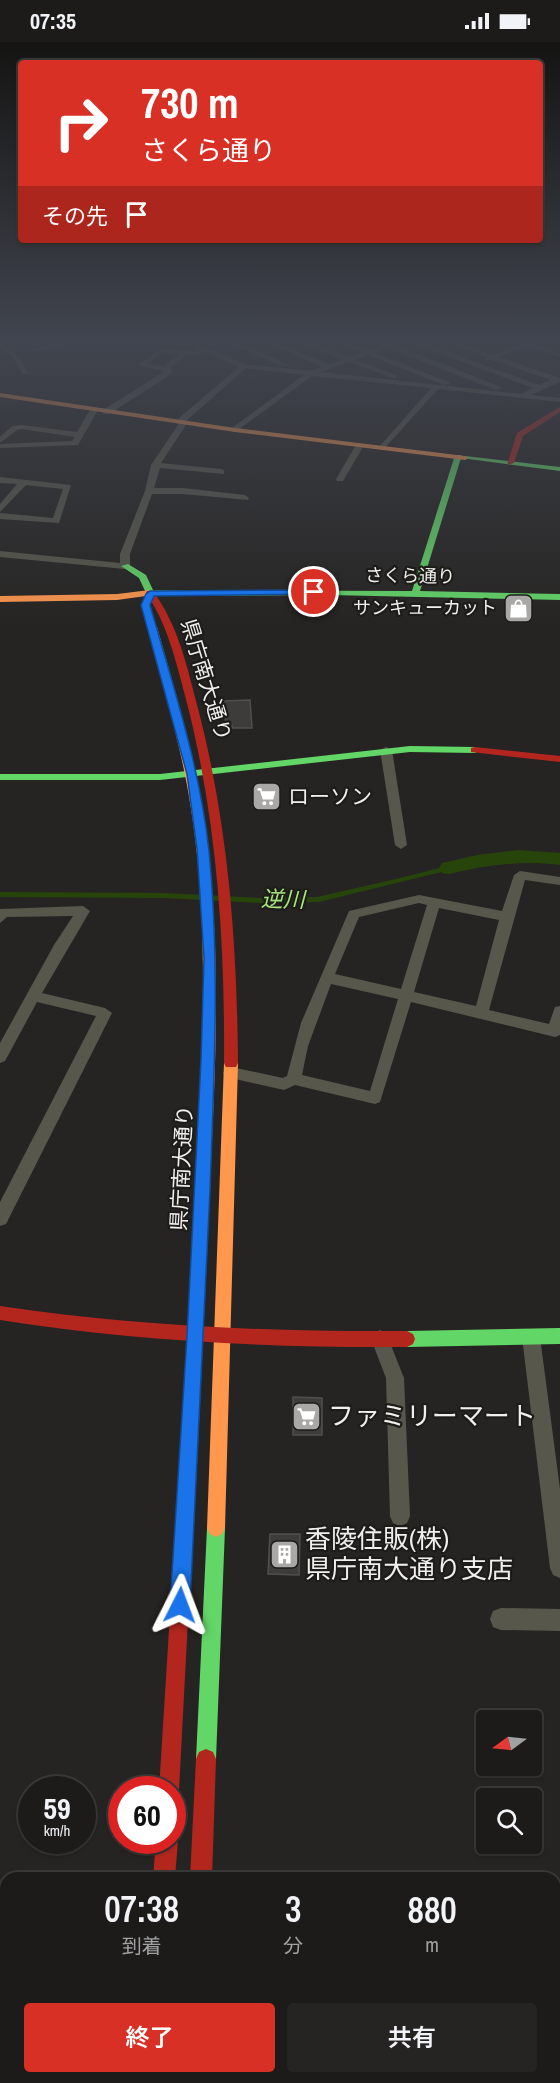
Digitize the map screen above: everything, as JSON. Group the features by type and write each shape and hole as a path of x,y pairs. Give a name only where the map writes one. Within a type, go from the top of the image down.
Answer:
{"main road":[{"path":"292,437 560,469"},
{"path":"510,463 519,437"},
{"path":"416,594 458,457"},
{"path":"125,566 143,577 150,594"},
{"name":"さくら通り","path":"0,593 116,591 150,594"},
{"name":"さくら通り","path":"0,599 150,594 416,594 560,597"},
{"name":"県庁南大通り","path":"171,1776 210,1009 208,912 192,774 146,605 150,594 161,604 195,708 211,772 229,911 232,995 224,1338 201,1872"},
{"path":"0,777 136,777 192,774 386,750 458,748 560,759"},
{"path":"0,1313 76,1325 224,1338 380,1340 560,1336"},
{"path":"164,1872 165,1854"}],"street":[{"path":"0,446 75,443 79,437"},
{"path":"0,554 125,566 125,554 149,491 155,465 173,437"},
{"path":"383,448 392,437"},
{"path":"340,479 360,446"},
{"path":"155,465 221,472"},
{"path":"0,480 68,487 56,521 0,516"},
{"path":"0,509 24,482"},
{"path":"149,491 183,491 245,498"},
{"path":"386,750 401,845"},
{"path":"482,1013 520,875 560,881"},
{"path":"294,1079 293,1070 304,1035 354,914 419,899 507,918"},
{"path":"231,1073 284,1084 294,1079 375,1098 434,902"},
{"path":"0,918 3,913 83,911 2,1048"},
{"path":"328,978 555,1032 560,1011"},
{"path":"0,1218 105,1013 33,996"},
{"path":"531,1337 560,1568"},
{"path":"380,1340 395,1378 400,1516"},
{"path":"501,1619 560,1620"}],"water":[{"path":"475,859 478,863 319,902 261,903 165,898 0,897 0,892 165,893 261,898 317,897"}],"building":[{"path":"250,700 252,728 232,728 232,725 226,725 224,701"},
{"name":"ローソン","path":"273,786 277,806 261,808 257,788"},
{"name":"ファミリーマート","path":"293,1397 322,1398 322,1435 293,1435"},
{"name":"香陵住販(株) 県庁南大通り支店","path":"270,1534 300,1534 299,1575 268,1574"}],"waterway":[{"name":"逆川","path":"449,868 504,857 532,856 560,859"}],"traffic: fast":[{"path":"415,594 458,457"},
{"path":"465,458 560,469"},
{"path":"125,566 143,577 150,593 330,592 560,597"},
{"path":"0,777 160,777 410,749 475,750"},
{"path":"193,1374 205,1140"},
{"path":"407,1339 560,1336"},
{"path":"206,1759 216,1528"}],"traffic: slow":[{"path":"295,437 465,458"},
{"path":"0,599 117,597 150,593"},
{"path":"152,627 190,773 204,862 210,981 205,1140"},
{"path":"216,1528 231,1063"}],"traffic: jam":[{"path":"510,463 519,437"},
{"path":"150,593 169,625 177,649 210,780 227,919 231,1063"},
{"path":"475,750 560,759"},
{"path":"0,1313 152,1332 253,1338 407,1339"},
{"path":"170,1776 193,1374"},
{"path":"201,1872 206,1759"},
{"path":"164,1872 166,1854"}],"place":[{"name":"サンキューカット","path":"518,608"},
{"name":"ローソン","path":"267,797"},
{"name":"ファミリーマート","path":"307,1416"},
{"name":"香陵住販(株) 県庁南大通り支店","path":"284,1554"}],"route":[{"path":"180,1605 208,1060 210,958 203,849 192,774 146,605 150,594 314,592"}]}
